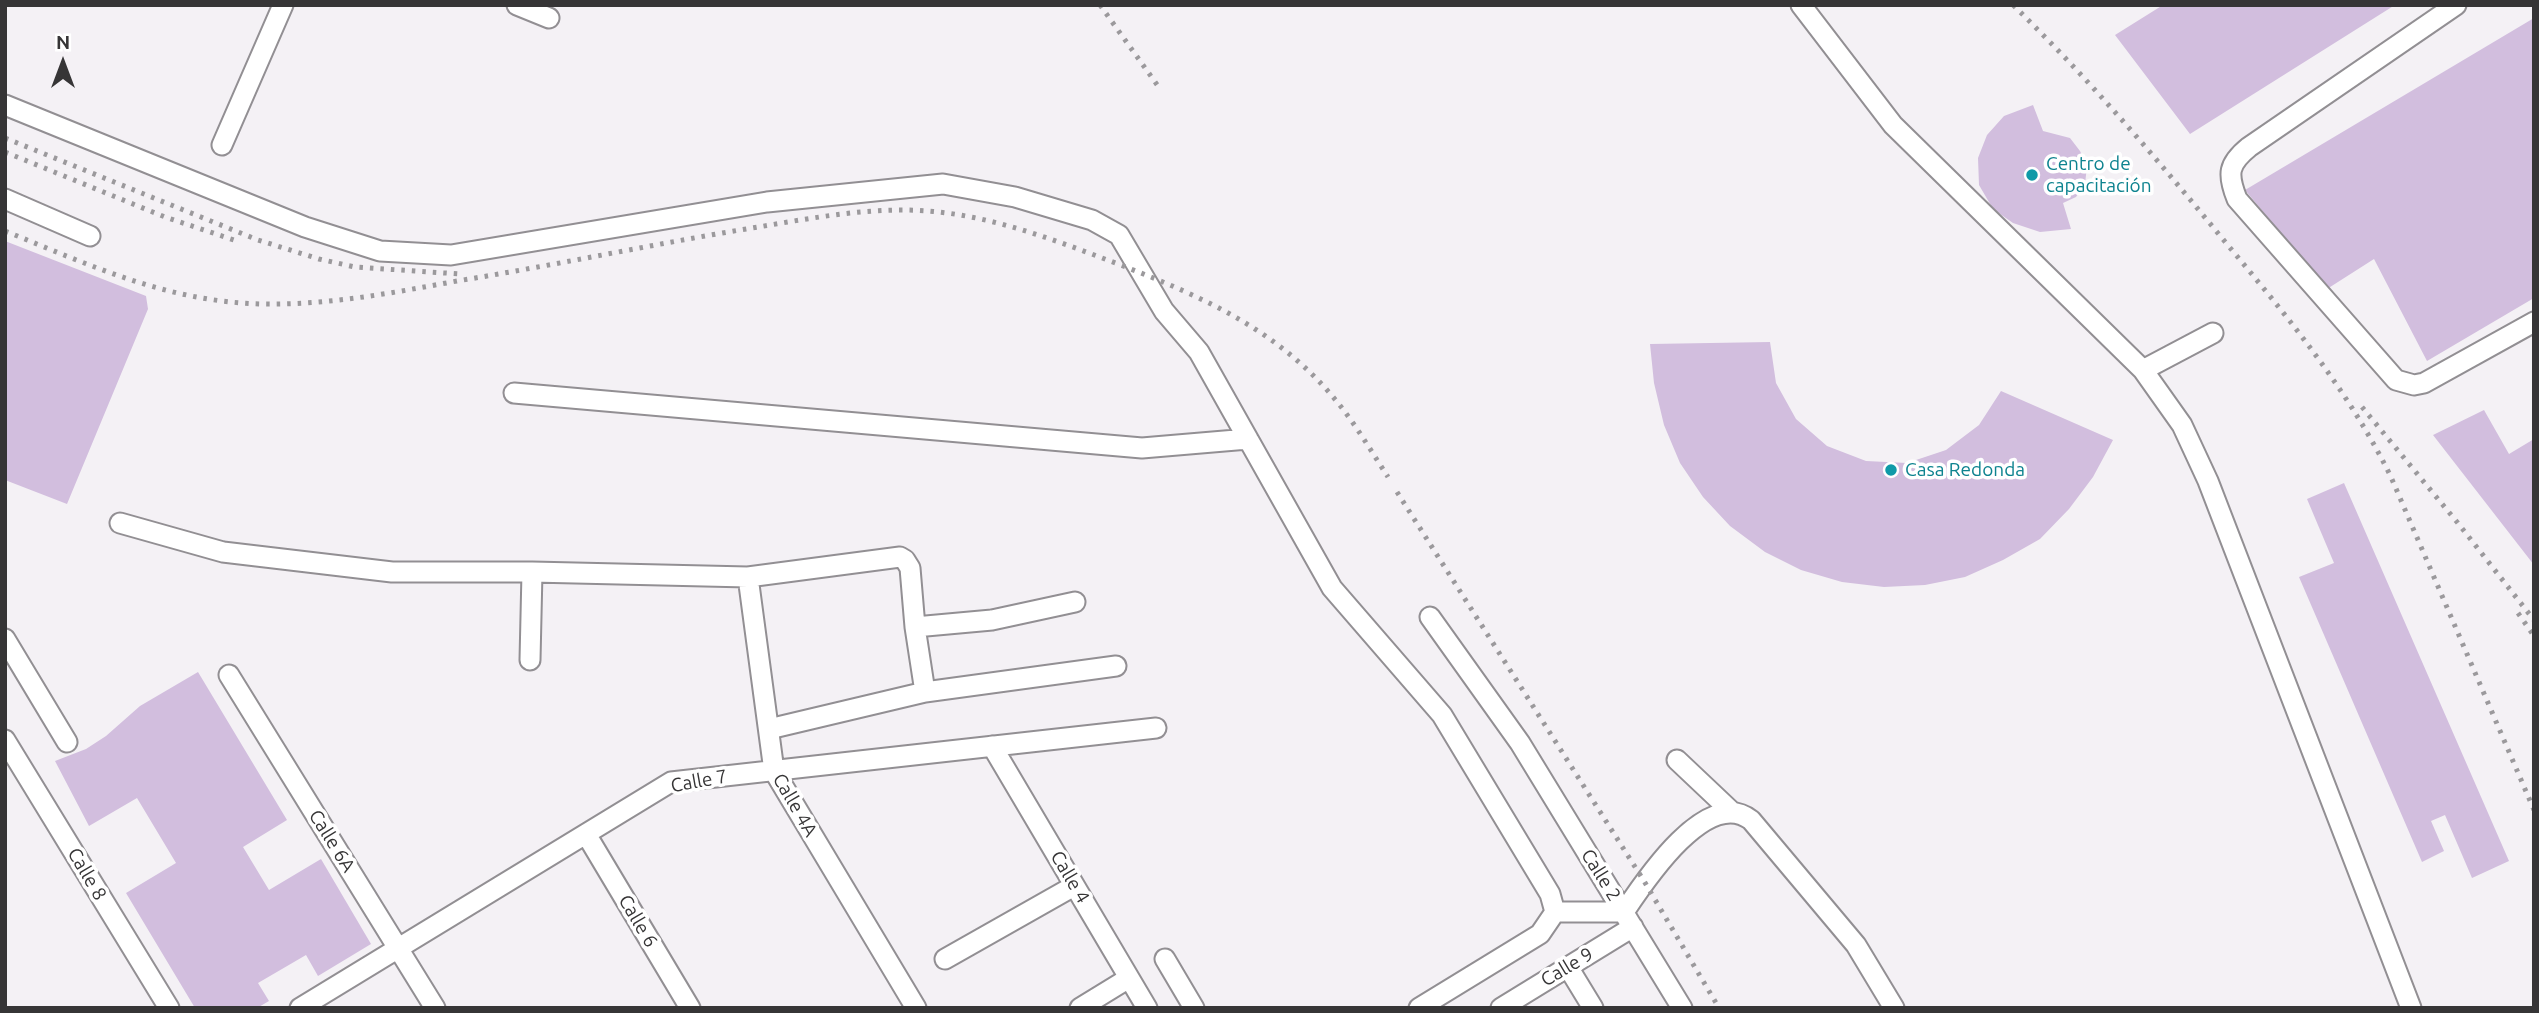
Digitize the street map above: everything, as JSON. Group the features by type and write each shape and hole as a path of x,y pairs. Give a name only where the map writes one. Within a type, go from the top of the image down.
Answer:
{"street":[{"path":"222,145 283,5"},
{"path":"517,5 549,18"},
{"path":"1801,5 1893,125 2143,370 2182,425 2208,481 2411,1008"},
{"path":"2456,5 2236,157 2231,170 2231,184 2237,199 2396,380 2414,385 2424,383 2534,322"},
{"path":"5,105 305,227 380,251 452,255 767,202 943,184 1015,197 1092,220 1119,235 1164,311 1199,352 1332,588 1442,715 1550,894 1556,912"},
{"path":"5,199 90,236"},
{"path":"2143,370 2213,333"},
{"path":"514,393 1142,448 1248,439"},
{"path":"120,523 223,552 392,572 748,577 900,557 905,559 910,568 915,627 925,692"},
{"path":"530,660 532,572"},
{"name":"Calle 4A","path":"748,577 774,771 916,1008"},
{"path":"915,627 992,620 1075,601"},
{"name":"Calle 2","path":"1430,617 1520,743 1682,1008"},
{"path":"5,639 67,742"},
{"path":"768,729 925,692 1116,666"},
{"name":"Calle 6A","path":"229,675 435,1008"},
{"name":"Calle 7","path":"300,1008 671,782 1156,728"},
{"name":"Calle 8","path":"5,740 169,1008"},
{"name":"Calle 4","path":"992,746 1147,1008"},
{"path":"1677,760 1732,812"},
{"path":"1556,912 1629,920 1657,863 1693,830 1714,817 1732,812 1744,814 1856,945 1888,1006"},
{"name":"Calle 6","path":"586,834 690,1008"},
{"path":"944,959 1074,886"},
{"path":"1419,1008 1540,934 1556,912"},
{"name":"Calle 9","path":"1501,1008 1568,967 1629,920"},
{"path":"1165,959 1194,1008"},
{"path":"1568,967 1594,1008"},
{"path":"1080,1008 1129,978"}],"building":[{"path":"2163,5 2395,5 2190,134 2115,35"},
{"path":"2534,18 2534,298 2427,361 2374,259 2327,289 2245,190"},
{"name":"Centro de capacitación","path":"2033,105 2043,131 2070,138 2087,166 2085,184 2076,197 2063,203 2071,229 2040,232 2013,223 1993,209 1979,185 1978,158 1987,135 2004,116"},
{"path":"5,241 146,296 148,309 67,504 5,480"},
{"name":"Casa Redonda","path":"1770,342 1776,383 1796,419 1827,446 1866,461 1907,463 1946,450 1979,425 2001,391 2113,440 2093,477 2069,509 2040,539 2003,560 1965,577 1925,585 1884,587 1842,582 1801,570 1765,552 1730,526 1703,497 1680,463 1664,425 1654,383 1650,344"},
{"path":"2484,410 2509,454 2534,439 2534,565 2433,435"},
{"path":"2344,483 2509,861 2472,878 2445,815 2431,821 2444,851 2422,862 2299,577 2334,563 2307,499"},
{"path":"198,672 287,820 243,847 269,890 321,859 371,944 318,976 306,955 258,983 269,1001 257,1008 195,1008 126,893 176,863 137,798 89,826 55,761 86,749 106,736 140,706"}],"railway":[{"path":"1100,5 1158,86"},
{"path":"2013,5 2096,91 2175,181 2294,326 2356,414 2391,477 2534,810"},
{"path":"5,138 258,240 319,259 355,267 460,274"},
{"path":"5,152 165,217 237,241"},
{"path":"5,231 100,269 163,289 228,302 288,304 384,294 822,217 892,210 962,215 1030,232 1096,256 1182,290 1241,320 1294,358 1319,381 1348,416 1388,477"},
{"path":"2362,407 2534,620"},
{"path":"1397,492 1644,881 1719,1008"},
{"path":"2518,613 2534,636"}],"place":[{"name":"Centro de capacitación","path":"2032,175"},
{"name":"Casa Redonda","path":"1891,470"}]}
